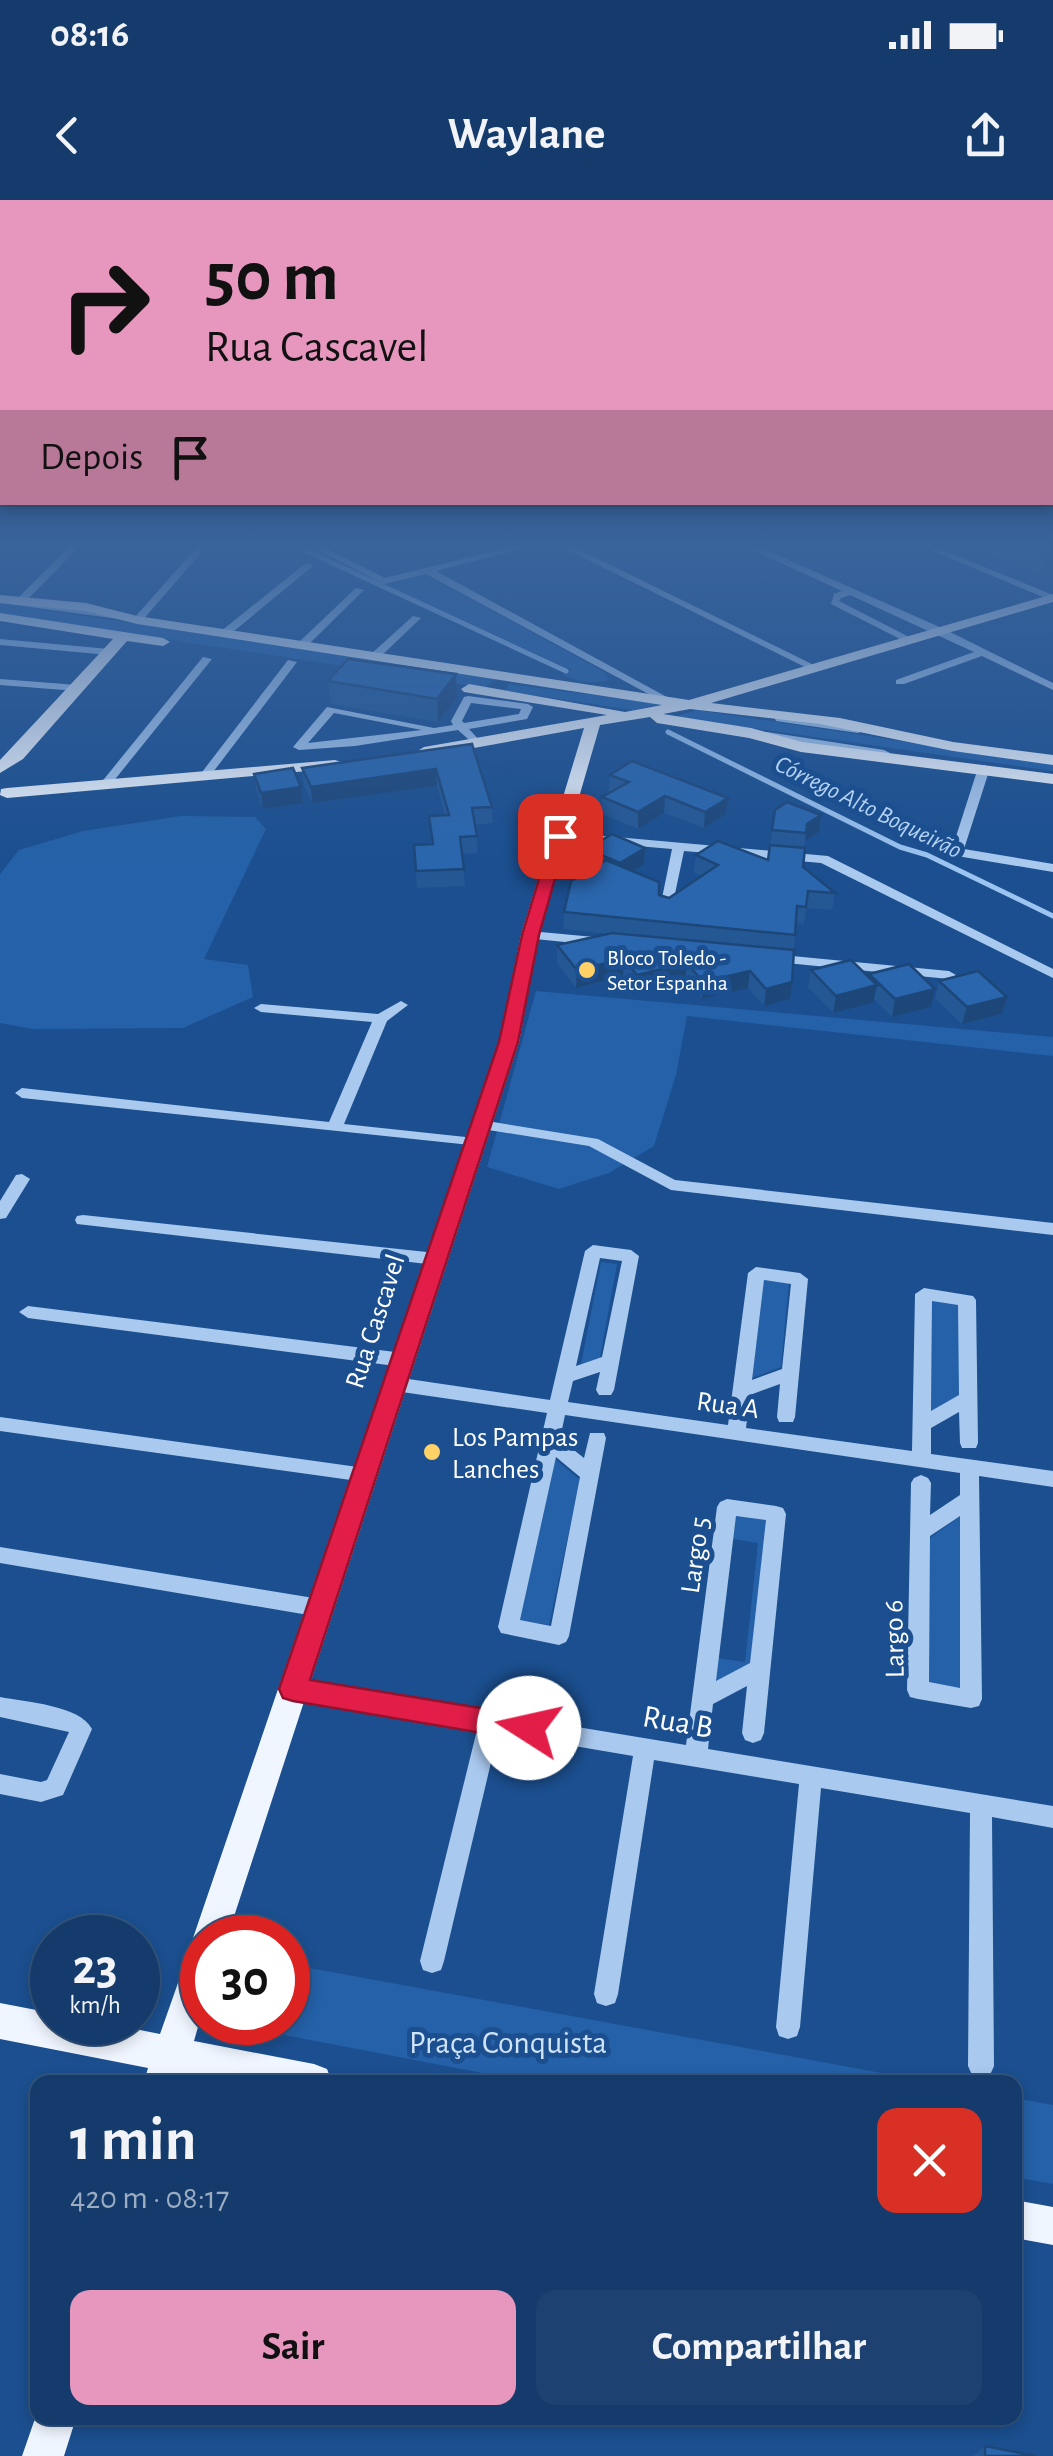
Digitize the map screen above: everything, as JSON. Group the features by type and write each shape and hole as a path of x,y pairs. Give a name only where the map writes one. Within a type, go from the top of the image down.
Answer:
{"main road":[{"path":"109,652 17,756 5,781 68,788 354,763"},
{"path":"221,652 234,653"},
{"path":"343,652 739,712"},
{"path":"519,679 496,684 497,691 582,719 644,716 868,652"},
{"path":"273,659 310,664"},
{"path":"364,672 382,675"},
{"path":"453,686 506,695"},
{"path":"730,693 728,703 754,724 801,747 1053,779"},
{"path":"413,754 582,719 644,716 754,724 804,716 866,724 922,740 1053,760"},
{"name":"Rua Cascavel","path":"218,1915 509,1042 530,935 560,836 582,719"},
{"path":"0,2021 167,2069 235,2075"},
{"path":"167,2069 180,2029"},
{"path":"1022,2220 1053,2226"},
{"path":"43,2456 53,2425"}],"street":[{"path":"104,786 198,652"},
{"path":"374,657 379,652"},
{"path":"578,652 671,702"},
{"path":"782,652 814,668"},
{"path":"900,682 981,652"},
{"path":"983,652 1053,687"},
{"path":"203,778 292,662"},
{"path":"589,690 616,684 620,678 614,672"},
{"path":"0,682 77,688"},
{"path":"448,748 435,731 331,708 299,746 329,746 435,731 460,727 523,717 528,707 468,699 457,714 460,727 476,743"},
{"path":"984,768 957,852 1053,868"},
{"path":"560,836 837,863 1053,974"},
{"path":"666,908 680,846"},
{"path":"530,935 614,943"},
{"path":"752,956 949,975"},
{"path":"335,1127 381,1020 400,1005"},
{"path":"261,1008 381,1020"},
{"path":"22,1093 335,1127 594,1142 670,1185 1053,1229"},
{"path":"0,1214 22,1179"},
{"path":"83,1220 436,1259"},
{"path":"596,1438 559,1636 508,1628 593,1251 631,1256 606,1390"},
{"path":"736,1433 756,1272 800,1279 786,1416"},
{"path":"921,1460 924,1294 967,1300 968,1443"},
{"name":"Rua A","path":"28,1312 399,1372 558,1408 1053,1479"},
{"path":"565,1376 611,1361"},
{"path":"741,1390 790,1373"},
{"path":"922,1424 968,1399"},
{"path":"0,1424 364,1475"},
{"path":"550,1441 590,1474"},
{"name":"Largo 6","path":"921,1483 918,1690 971,1699 969,1467"},
{"path":"920,1533 969,1499"},
{"name":"Largo 5","path":"696,1757 727,1507 776,1514 752,1732"},
{"path":"0,1555 320,1608"},
{"path":"703,1699 759,1669"},
{"name":"Rua B","path":"293,1689 1053,1817"},
{"path":"0,1707 70,1721 80,1729 55,1788 41,1792 0,1784"},
{"path":"432,1961 490,1722"},
{"path":"606,1994 645,1748"},
{"path":"788,2027 811,1776"},
{"path":"980,1804 981,2066"}],"green space":[{"path":"253,652 322,652 496,679 484,688"},
{"path":"533,652 568,652 604,672 609,679 579,681 562,674 572,670"},
{"path":"509,684 661,704 633,710 506,691"},
{"path":"697,710 1053,764 1053,771 674,717"},
{"path":"181,816 255,817 266,829 204,959 248,965 253,997 183,1028 32,1029 0,1023 0,874 19,850 83,831"},
{"path":"536,991 1053,1037 1053,1056 687,1016 676,1075 654,1146 609,1173 559,1189 487,1167"},
{"path":"601,1262 617,1264 600,1358 581,1364"},
{"path":"764,1280 789,1283 781,1367 752,1378"},
{"path":"932,1300 960,1303 960,1396 931,1412"},
{"path":"555,1459 580,1480 549,1625 520,1620"},
{"path":"736,1515 768,1520 753,1665 714,1685 717,1658 745,1662 758,1543 733,1539"},
{"path":"960,1516 960,1690 928,1684 930,1538"},
{"name":"Praça Conquista","path":"310,1968 893,2075 493,2075 310,2040"},
{"path":"1022,2099 1053,2105 1053,2184 1022,2178"}],"building":[{"path":"348,659 456,674 437,699 328,681"},
{"path":"472,744 492,807 472,808 477,836 460,837 464,869 416,871 414,845 433,844 429,816 449,815 436,769 311,787 302,768"},
{"path":"632,761 728,798 705,812 665,796 638,812 602,797 629,782 610,775"},
{"path":"293,768 301,787 261,793 254,774"},
{"path":"787,802 821,815 807,824 806,833 772,830 775,810"},
{"path":"612,834 645,848 620,863 587,849"},
{"path":"718,841 768,860 770,845 805,848 803,867 835,893 808,891 806,907 797,906 795,935 564,912 571,881 606,860 659,882 659,895 669,898 718,865 696,855"},
{"path":"612,933 794,950 792,982 766,989 750,971 703,982 687,963 637,975 624,959 577,970 557,945"},
{"path":"851,960 877,985 836,996 811,970"},
{"path":"909,964 935,989 895,999 869,974"},
{"path":"978,971 1007,997 967,1007 939,981"},
{"path":"985,2446 1035,2456 985,2456"}],"waterway":[{"name":"Córrego Alto Boqueirão","path":"526,652 566,671"},
{"name":"Córrego Alto Boqueirão","path":"668,732 900,847 927,855 1053,916"}],"place":[{"name":"Bloco Toledo - Setor Espanha","path":"587,970"},
{"name":"Los Pampas Lanches","path":"432,1452"}],"route":[{"path":"529,1728 293,1689 509,1042 530,935 560,836"}]}
